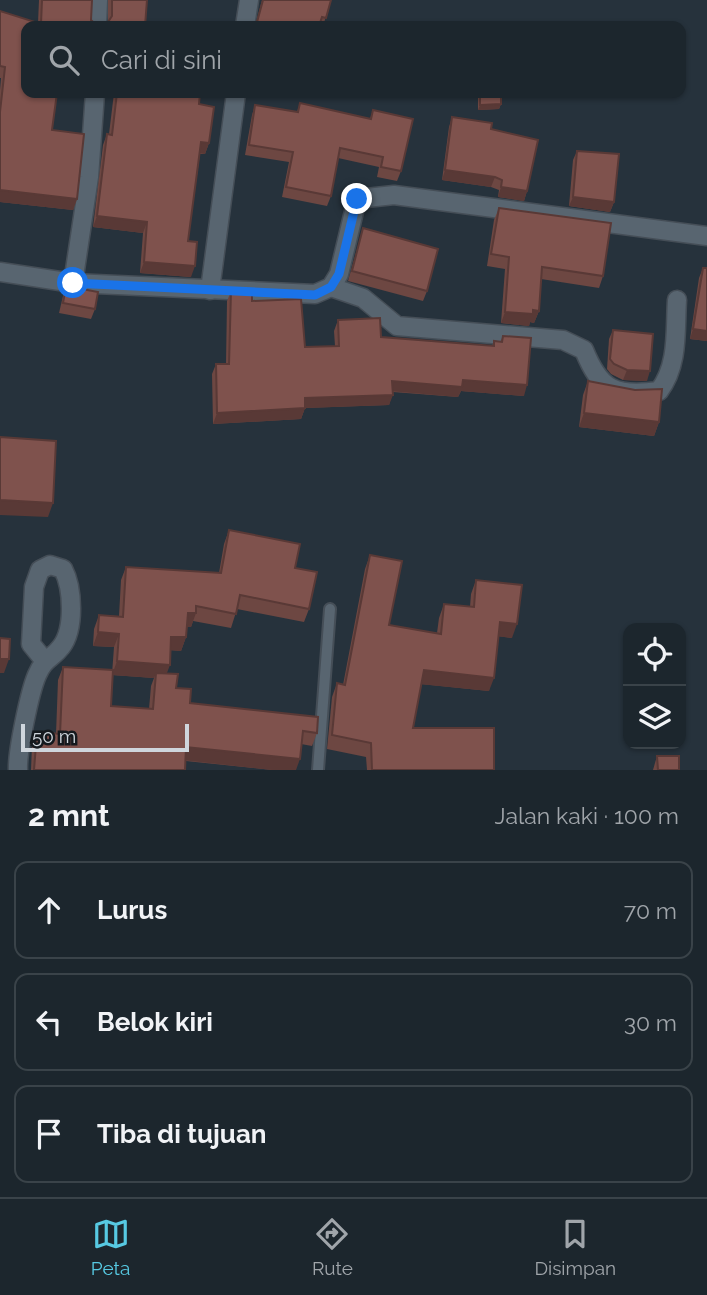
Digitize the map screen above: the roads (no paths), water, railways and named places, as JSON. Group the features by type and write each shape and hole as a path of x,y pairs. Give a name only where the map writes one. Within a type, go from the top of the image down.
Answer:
{"street":[{"path":"97,21 98,0"},
{"path":"246,21 249,0"},
{"path":"73,283 89,177 95,98"},
{"path":"210,290 235,98"},
{"path":"0,272 73,283 315,295 331,287 339,274 357,199 394,195 707,236"},
{"path":"331,287 346,295 363,298 397,326 563,340 583,350 594,374 603,385 637,394 659,391 666,383 673,362 677,300"},
{"path":"18,770 35,679 44,660 62,647 70,623 70,581 63,569 50,565 40,570 34,587 31,643 44,660"}],"lane":[{"path":"318,770 330,609"}]}
